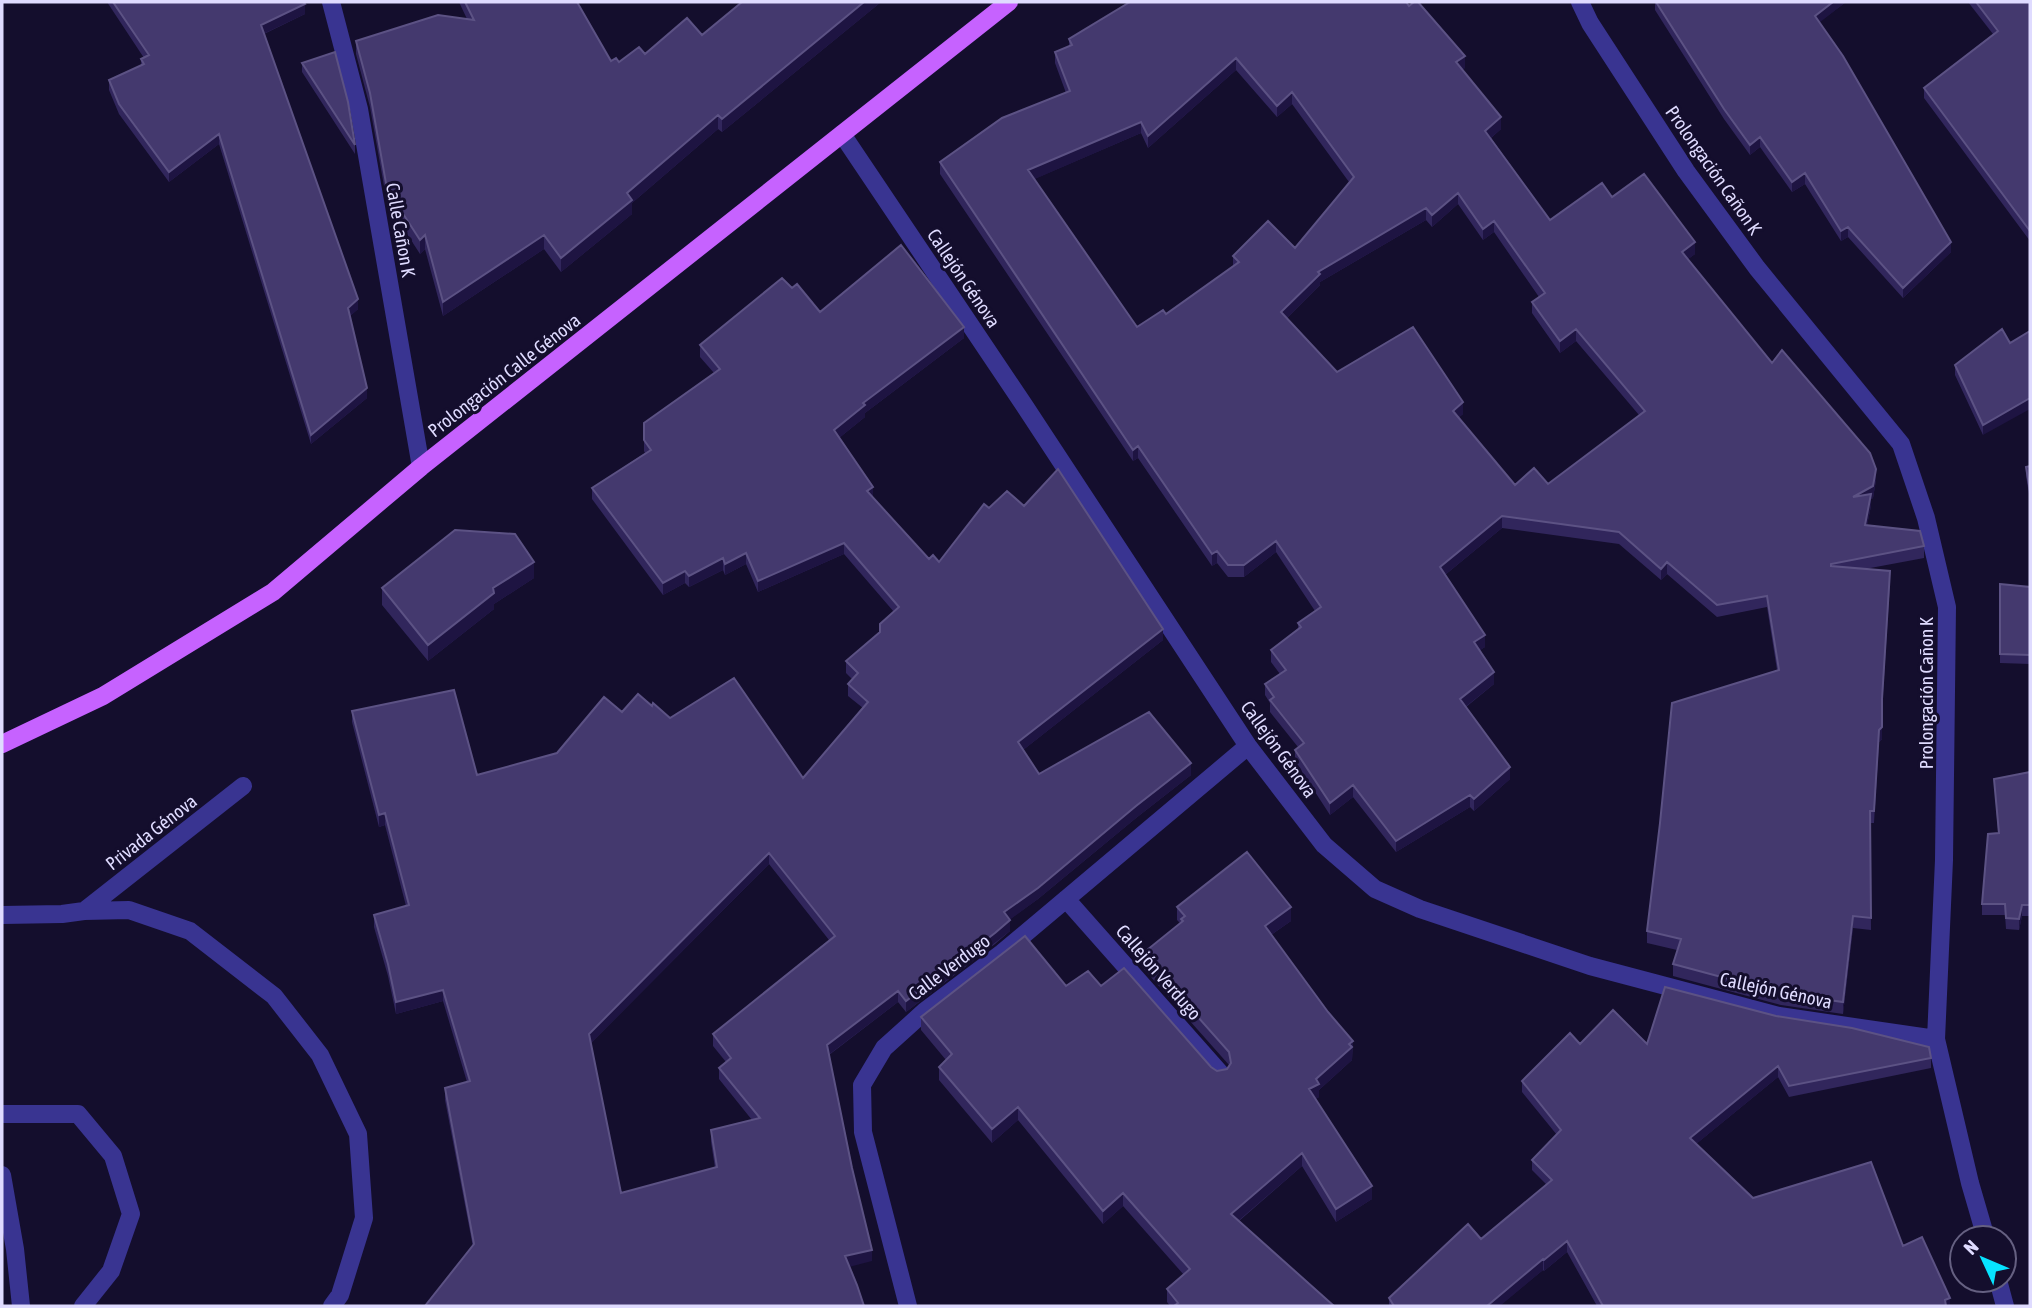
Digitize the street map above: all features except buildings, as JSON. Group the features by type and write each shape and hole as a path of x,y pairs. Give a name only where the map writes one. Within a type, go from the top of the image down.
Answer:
{"main road":[{"name":"Prolongación Calle Génova","path":"2,744 103,696 273,592 421,467 1009,2"}],"street":[{"name":"Calle Cañon K","path":"331,2 359,109 421,467"},
{"name":"Prolongación Cañon K","path":"1580,2 1590,23 1686,171 1757,268 1902,444 1926,519 1947,607 1944,860 1936,1039 1982,1224"},
{"name":"Callejón Génova","path":"842,134 1248,746 1324,845 1375,889 1420,909 1590,966 1779,1016 1936,1039"},
{"name":"Calle Verdugo","path":"908,1306 863,1132 862,1086 884,1048 925,1011 1002,953 1248,746"},
{"name":"Privada Génova","path":"84,911 243,786"},
{"name":"Callejón Verdugo","path":"1066,899 1220,1073"},
{"path":"2,915 129,910 190,931 274,996 320,1055 358,1135 364,1218 340,1295 332,1306"},
{"path":"2,1114 78,1114 113,1156 131,1214 111,1271 83,1306"},
{"path":"2,1175 15,1249 21,1306"}]}
